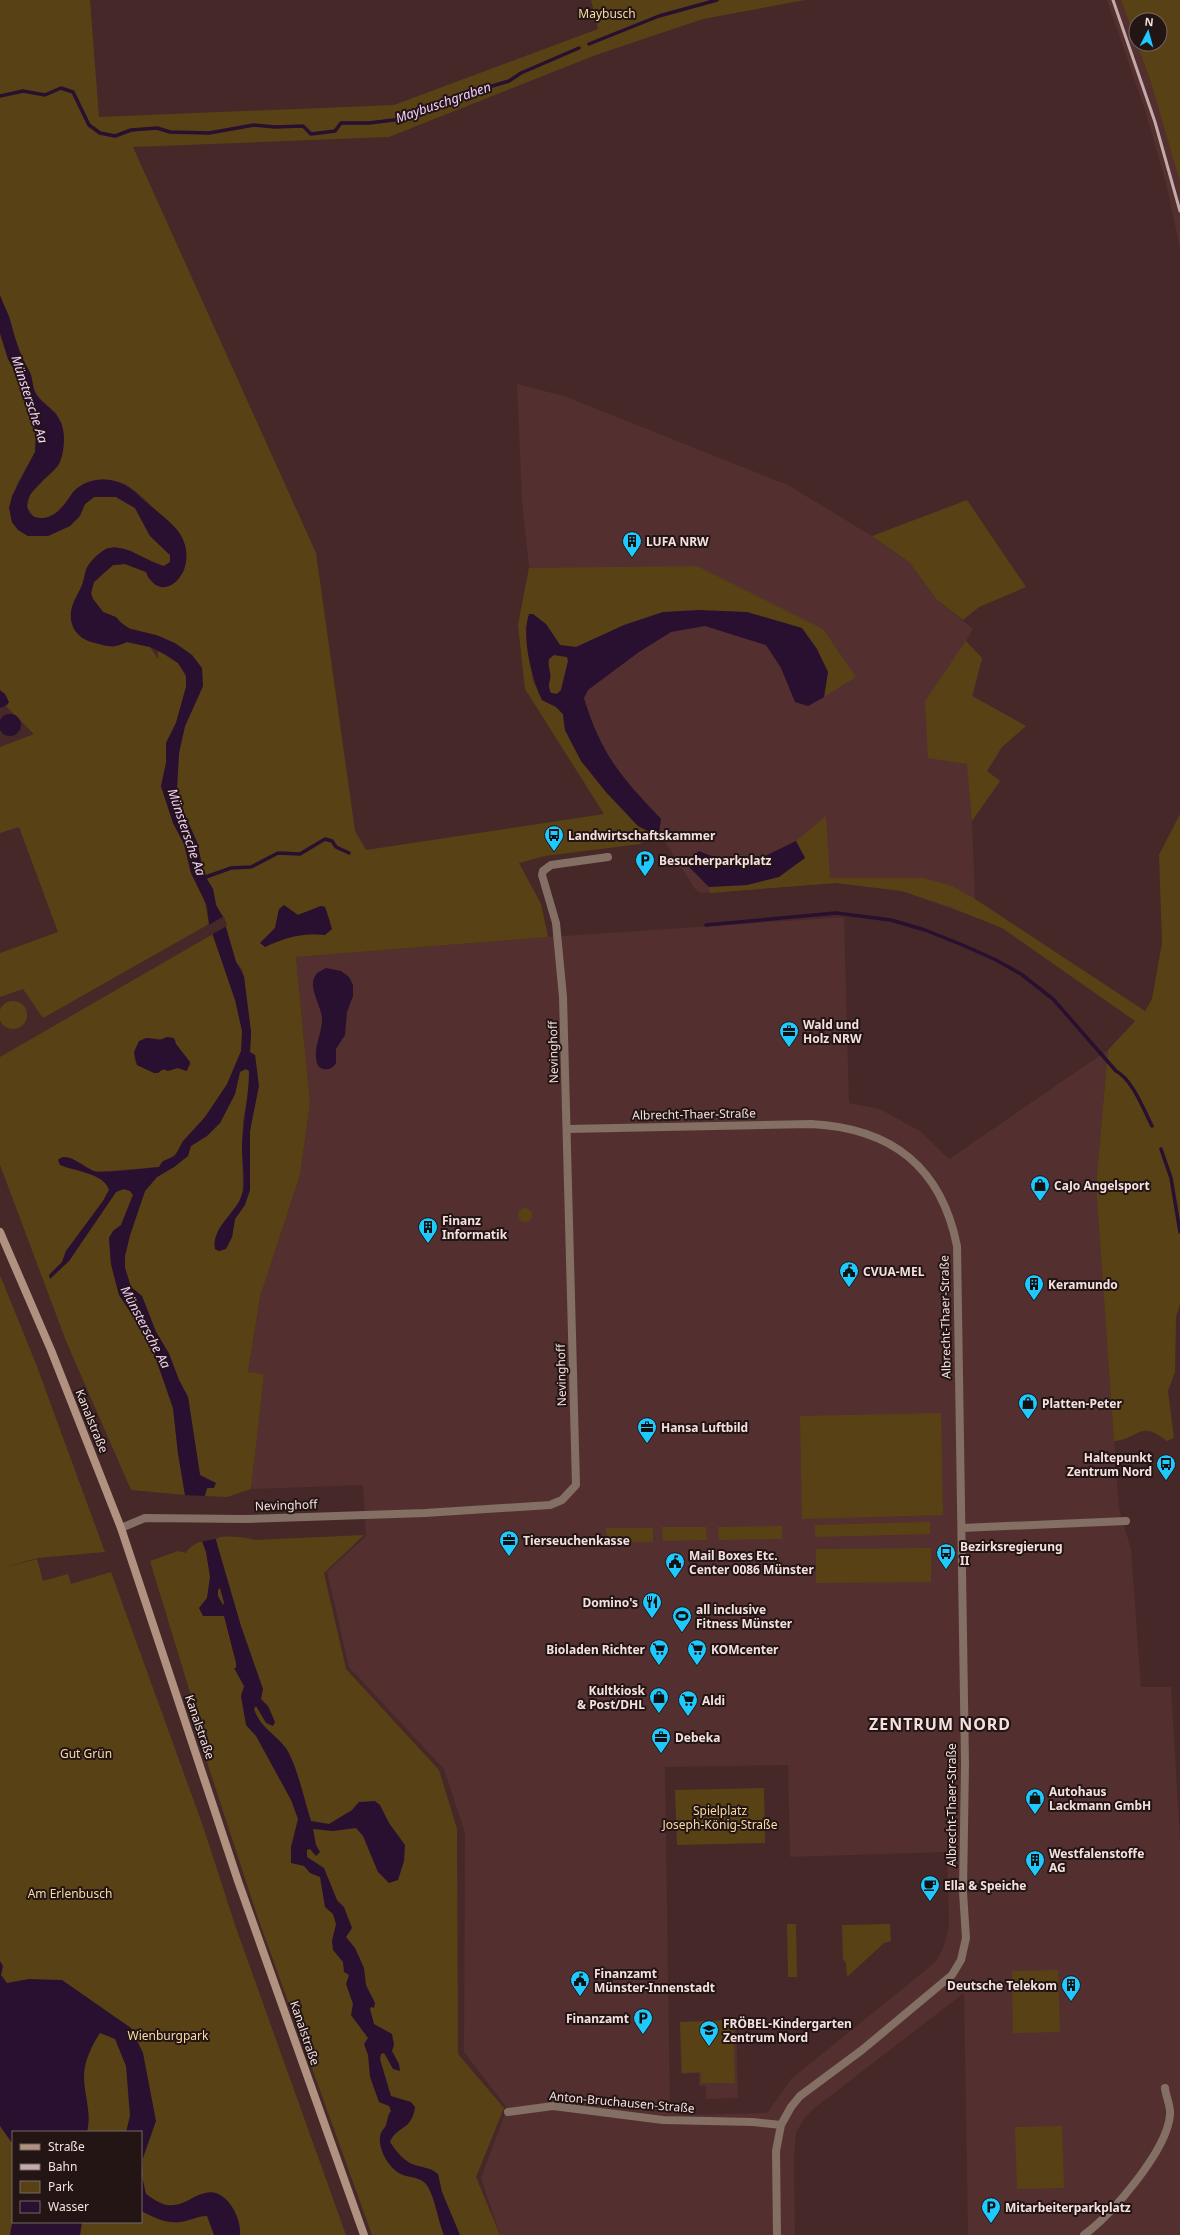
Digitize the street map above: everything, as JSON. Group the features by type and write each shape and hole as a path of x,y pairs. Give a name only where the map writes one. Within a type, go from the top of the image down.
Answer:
{"main road":[{"name":"Kanalstraße","path":"0,1232 54,1357 121,1528 238,1881 364,2235"}],"street":[{"name":"Nevinghoff","path":"121,1528 145,1518 233,1518 425,1513 550,1505 562,1500 576,1485 564,1011 556,923 542,875 543,871 551,865 608,857"},
{"name":"Albrecht-Thaer-Straße","path":"567,1129 785,1124 837,1126 859,1130 886,1142 905,1154 923,1171 941,1198 952,1223 958,1258 958,1405 962,1528 965,1764 963,1892 966,1938 961,1960 952,1975 862,2050 800,2096 781,2125"},
{"path":"962,1528 1126,1521"},
{"path":"1084,2235 1110,2212 1152,2158 1170,2120 1170,2110 1165,2088"},
{"name":"Anton-Bruchausen-Straße","path":"508,2112 553,2106 663,2120 752,2122 781,2125"},
{"path":"777,2235 776,2151 781,2125"}],"shaded area":[{"path":"1107,0 1121,0 1128,19 1128,52 1140,52 1151,83 1180,182 1180,248 1166,183 1146,113"},
{"path":"517,384 564,396 788,485 872,536 909,562 937,600 973,629 966,641 982,658 973,696 1026,726 1002,747 987,771 1000,781 972,821 975,899 969,915 902,891 836,883 701,893 695,889 659,833 650,833 640,844 518,625 529,568 522,501"},
{"path":"844,917 849,1103 880,1109 920,1131 949,1159 1108,1050 1096,1185 1119,1509 1131,1549 1141,1687 1171,1687 1180,1840 1180,2235 968,2235 964,1993 805,2117 796,2133 794,2160 795,2235 500,2235 481,2178 507,2108 464,2052 465,1833 444,1769 349,1667 327,1572 366,1536 363,1485 251,1489 264,1374 248,1372 260,1297 300,1175 310,1103 296,957 548,937","holes":["788,1765 790,1857 947,1852 949,1925 944,1945 937,1960 927,1969 791,2079 767,2113 685,2115 677,2113 670,2107 665,1767"]},
{"name":"FRÖBEL-Kindergarten Zentrum Nord","path":"736,2020 738,2098 706,2099 706,2086 699,2086 699,2073 681,2074 680,2022"}],"green space":[{"name":"Maybusch","path":"0,0 90,0 99,117 394,105 598,29 591,0 805,0 703,19 596,55 389,137 133,147 316,553 355,831 366,850 604,814 525,689 518,625 529,568 697,566 823,629 856,677 824,697 828,672 747,612 594,640 576,647 560,645 546,624 525,626 533,681 542,700 556,707 563,714 565,730 581,760 606,792 638,826 650,832 640,844 545,856 519,863 541,904 548,937 296,957 310,1103 300,1175 260,1297 248,1372 264,1374 251,1489 227,1497 204,1496 207,1488 210,1487 200,1475 188,1397 179,1380 169,1353 156,1332 142,1296 131,1287 125,1268 125,1256 130,1235 145,1191 157,1177 174,1167 185,1158 191,1146 220,1123 235,1094 240,1071 246,1069 249,1071 249,1087 243,1121 243,1190 239,1202 219,1230 214,1245 232,1237 235,1219 250,1190 250,1131 258,1080 255,1056 250,1052 251,1032 242,969 236,962 223,917 216,905 213,889 204,875 197,842 180,804 177,787 179,753 185,726 203,686 192,655 162,637 125,627 118,619 103,612 93,599 91,593 94,582 113,565 125,564 146,572 148,578 160,585 183,573 186,560 185,547 183,540 176,529 134,490 122,483 105,480 91,482 80,489 54,514 44,518 33,516 27,507 30,495 59,463 63,449 63,429 56,413 39,398 33,388 31,374 22,358 0,295","holes":["284,906 298,915 321,906 325,907 330,921 325,935 310,934 295,936 265,947 261,942 275,928 279,910"]},
{"path":"1121,0 1180,0 1180,182 1151,83 1140,52 1168,52 1168,12 1128,12 1128,19"},
{"path":"0,333 8,359 26,391 36,436 35,452 17,484 10,513 12,522 18,530 28,536 48,536 70,526 85,504 94,497 116,497 135,508 150,536 170,555 170,562 164,566 128,551 114,547 106,549 88,566 84,582 72,608 71,617 75,631 82,638 113,647 127,642 150,647 158,659 158,651 178,663 186,677 186,687 176,723 166,743 166,763 161,786 173,823 184,844 191,873 204,898 209,924 43,1018 23,989 0,997 0,953 58,932 19,827 0,833 0,747 34,734 0,700"},
{"path":"967,500 1026,587 979,607 963,620 937,600 909,562 872,536"},
{"path":"966,641 982,658 972,696 1026,726 1002,747 987,771 1000,781 972,821 967,764 928,758 925,701"},
{"path":"554,655 567,657 568,661 561,690 557,694 551,693 549,687 549,659"},
{"path":"1180,814 1180,1304 1176,1317 1175,1372 1168,1391 1174,1438 1167,1441 1151,1431 1145,1431 1123,1440 1114,1441 1096,1185 1108,1050 1135,1021 1002,928 950,907 902,891 836,883 710,893 709,887 747,885 805,858 796,841 826,816 830,878 923,878 952,886 975,899 1145,1011 1152,999 1162,943 1159,855"},
{"path":"213,934 229,977 239,1009 242,1025 243,1039 241,1052 234,1073 223,1093 203,1120 176,1153 161,1163 159,1167 95,1172 71,1159 64,1167 83,1171 96,1176 102,1180 109,1190 103,1201 66,1251 62,1262 49,1275 69,1261 116,1192 125,1189 130,1191 133,1195 121,1225 113,1231 109,1238 111,1264 119,1295 155,1349 155,1356 173,1408 185,1495 131,1490 66,1341 0,1165 0,1057","holes":["143,1039 175,1040 176,1044 191,1064 185,1071 178,1068 152,1072 137,1065 134,1054 138,1045"]},
{"path":"13,1001 23,1005 27,1015 23,1025 13,1029 3,1025 -1,1015 3,1005"},
{"path":"525,1208 530,1210 532,1215 530,1220 525,1222 520,1220 518,1215 520,1210"},
{"path":"0,1275 36,1364 105,1552 37,1558 0,1569"},
{"path":"941,1413 943,1515 802,1519 800,1416"},
{"path":"930,1522 930,1534 815,1537 815,1525"},
{"path":"782,1526 782,1539 719,1540 718,1527"},
{"path":"662,1527 706,1527 707,1540 663,1541"},
{"path":"606,1528 653,1528 653,1542 607,1542"},
{"path":"364,1535 324,1573 346,1669 439,1770 457,1829 458,2054 504,2108 476,2177 500,2235 372,2235 258,1918 207,1762 192,1699 150,1561 178,1551 186,1553 199,1542 218,1537 228,1536 255,1540"},
{"path":"931,1548 931,1582 816,1583 816,1549"},
{"path":"37,1559 43,1581 68,1574 71,1584 111,1572 204,1829 235,1925 346,2235 0,2235 0,1569"},
{"name":"Spielplatz Joseph-König-Straße","path":"764,1788 765,1843 677,1845 675,1790"},
{"path":"787,1924 796,1924 797,1977 788,1977"},
{"path":"890,1924 891,1941 884,1943 847,1977 846,1963 843,1959 842,1925"},
{"path":"1058,1970 1060,2032 1013,2033 1012,1971"},
{"name":"FRÖBEL-Kindergarten Zentrum Nord","path":"733,2020 735,2083 701,2083 701,2072 682,2073 680,2022"},
{"path":"1062,2126 1064,2188 1017,2189 1015,2127"}],"water":[{"name":"Münstersche Aa","path":"0,295 9,316 20,353 31,376 35,392 39,398 56,414 62,424 64,437 59,464 37,486 28,499 27,505 31,515 38,518 50,517 61,509 73,492 88,482 97,480 115,481 131,489 172,524 177,529 186,547 186,560 183,571 177,580 170,586 161,587 153,583 146,572 125,564 113,565 94,582 91,593 93,599 103,612 116,617 130,629 156,635 175,643 192,655 202,668 203,686 185,726 179,753 177,787 180,804 197,842 204,874 213,889 216,905 223,917 236,962 244,976 251,1032 250,1052 255,1055 259,1086 250,1131 250,1190 245,1205 235,1219 232,1237 226,1249 219,1251 215,1249 215,1241 220,1227 239,1202 243,1190 244,1178 242,1147 249,1071 246,1069 240,1072 235,1094 220,1123 207,1136 191,1146 188,1156 174,1167 157,1177 145,1191 130,1235 125,1256 125,1268 131,1287 142,1296 156,1332 169,1354 179,1380 188,1397 200,1475 216,1483 214,1488 207,1488 204,1499 241,1626 263,1689 261,1699 268,1706 275,1722 273,1726 266,1723 256,1706 254,1709 260,1721 281,1742 289,1753 311,1821 329,1824 352,1810 359,1802 375,1801 380,1805 389,1823 405,1845 404,1861 398,1880 389,1883 378,1872 363,1836 356,1828 333,1831 313,1829 316,1845 320,1852 316,1856 310,1849 307,1850 307,1857 324,1868 337,1900 344,1907 352,1928 346,1937 355,1948 364,1968 366,1985 375,2003 374,2008 371,2007 370,2009 374,2024 392,2034 394,2045 392,2051 399,2064 400,2071 393,2069 384,2053 381,2054 380,2059 391,2096 411,2102 415,2107 411,2120 396,2133 390,2142 408,2162 432,2170 438,2174 442,2192 460,2235 444,2235 431,2193 425,2183 419,2179 399,2173 391,2166 384,2156 380,2144 380,2138 391,2111 389,2106 379,2102 370,2077 368,2055 364,2044 368,2038 351,2015 353,2004 346,1984 349,1975 344,1972 343,1962 333,1950 332,1941 336,1924 333,1914 325,1907 320,1877 310,1873 304,1866 291,1863 291,1847 298,1819 291,1800 256,1736 246,1725 241,1696 244,1686 234,1668 236,1668 236,1663 224,1616 203,1616 199,1608 207,1598 210,1577 206,1552 185,1495 173,1408 155,1356 155,1349 119,1295 111,1264 109,1238 113,1231 121,1225 133,1195 130,1191 123,1189 116,1192 69,1261 50,1279 49,1275 62,1262 66,1251 103,1201 109,1190 106,1184 95,1176 60,1165 58,1160 61,1157 71,1158 94,1171 106,1172 159,1167 163,1161 175,1156 183,1141 205,1117 227,1084 241,1051 242,1031 235,1000 209,924 207,906 191,873 184,844 173,823 161,786 166,763 166,743 176,723 186,687 186,675 178,663 165,654 150,647 127,642 115,646 108,646 88,641 74,629 71,618 73,604 82,585 87,567 106,549 116,547 124,549 164,566 170,562 170,555 150,536 135,508 116,497 94,497 85,504 80,516 70,526 48,536 28,536 18,530 12,522 9,508 12,496 35,452 36,436 26,391 8,359 0,333","holes":["220,1588 224,1603 223,1605 218,1596 218,1590"]},
{"path":"699,610 747,612 802,628 817,649 828,672 824,697 808,706 795,702 781,668 766,645 705,626 671,632 639,652 588,690 584,698 605,750 634,790 661,819 659,833 650,832 638,826 606,792 581,761 565,730 563,714 556,707 542,700 531,669 526,634 529,614 533,614 546,624 560,645 576,647 624,625 663,612","holes":["554,655 567,657 568,661 561,690 557,694 551,693 549,687 549,659"]},
{"path":"0,690 5,694 9,702 7,705 0,708"},
{"path":"10,714 18,717 21,725 18,733 10,736 2,733 -1,725 2,717"},
{"path":"796,841 805,858 779,877 747,885 709,887 684,862 699,851 734,865 753,862"},
{"path":"284,905 298,915 321,906 325,907 332,929 325,935 309,934 294,936 265,947 260,943 275,928 279,909"},
{"path":"326,968 341,971 349,977 353,985 353,996 347,1012 345,1035 336,1049 336,1063 332,1067 326,1069 319,1067 316,1056 322,1018 313,989 313,984 317,973"},
{"path":"167,1037 174,1038 176,1044 190,1062 187,1071 178,1068 168,1071 163,1069 158,1073 154,1073 137,1065 134,1052 139,1041 147,1038 160,1040"},
{"path":"0,1961 3,1966 1,1975 7,1983 29,1979 62,1980 131,2028 143,2053 156,2121 143,2158 142,2176 142,2131 126,2131 130,2116 126,2066 115,2039 100,2033 91,2048 84,2070 84,2083 89,2118 87,2131 12,2131 12,2143 0,2126"},
{"path":"142,2176 146,2194 165,2205 183,2203 205,2193 213,2192 220,2195 231,2205 235,2213 240,2228 240,2235 214,2235 207,2216 180,2222 160,2220 142,2211"},
{"path":"12,2223 82,2223 80,2235 10,2235"}],"pier":[{"path":"224,916 227,926 211,935 207,926"},
{"path":"183,1495 206,1496 219,1538 200,1542"}],"waterway":[{"path":"589,44 659,16 717,0"},
{"name":"Maybuschgraben","path":"0,96 23,91 45,95 61,88 73,92 89,125 100,133 115,136 131,130 157,128 170,132 209,133 254,125 275,127 303,126 311,134 335,131 341,123 369,123 402,119 448,99 509,81 521,73 579,48"},
{"name":"Münstersche Aa","path":"203,878 231,868 251,867 278,853 300,854 325,839 332,841 336,847 349,853"},
{"path":"706,925 836,913 891,920 925,930 965,946 996,960 1021,974 1053,999 1116,1071 1127,1081 1137,1096 1152,1126"},
{"path":"1161,1149 1171,1178 1180,1232"}],"railway":[{"path":"1113,0 1155,122 1180,211"}],"place":[{"name":"LUFA NRW","path":"632,558"},
{"name":"Landwirtschaftskammer","path":"554,852"},
{"name":"Besucherparkplatz","path":"645,877"},
{"name":"Wald und Holz NRW","path":"789,1048"},
{"name":"CaJo Angelsport","path":"1040,1202"},
{"name":"Finanz Informatik","path":"428,1244"},
{"name":"CVUA-MEL","path":"849,1288"},
{"name":"Keramundo","path":"1034,1301"},
{"name":"Platten-Peter","path":"1028,1420"},
{"name":"Hansa Luftbild","path":"647,1444"},
{"name":"Haltepunkt Zentrum Nord","path":"1166,1481"},
{"name":"Tierseuchenkasse","path":"509,1557"},
{"name":"Bezirksregierung II","path":"946,1570"},
{"name":"Mail Boxes Etc. Center 0086 Münster","path":"675,1579"},
{"name":"Domino's","path":"652,1619"},
{"name":"all inclusive Fitness Münster","path":"682,1633"},
{"name":"Bioladen Richter","path":"659,1666"},
{"name":"KOMcenter","path":"697,1666"},
{"name":"Kultkiosk & Post/DHL","path":"659,1714"},
{"name":"Aldi","path":"688,1717"},
{"name":"Debeka","path":"661,1754"},
{"name":"Autohaus Lackmann GmbH","path":"1035,1815"},
{"name":"Westfalenstoffe AG","path":"1035,1877"},
{"name":"Ella & Speiche","path":"930,1902"},
{"name":"Finanzamt Münster-Innenstadt","path":"580,1997"},
{"name":"Deutsche Telekom","path":"1071,2002"},
{"name":"Finanzamt","path":"643,2035"},
{"name":"FRÖBEL-Kindergarten Zentrum Nord","path":"709,2047"},
{"name":"Mitarbeiterparkplatz","path":"991,2224"}],"district":[{"name":"ZENTRUM NORD","path":"940,1724"}],"park label":[{"name":"Gut Grün","path":"86,1753"},
{"name":"Am Erlenbusch","path":"70,1893"},
{"name":"Wienburgpark","path":"168,2035"}]}
